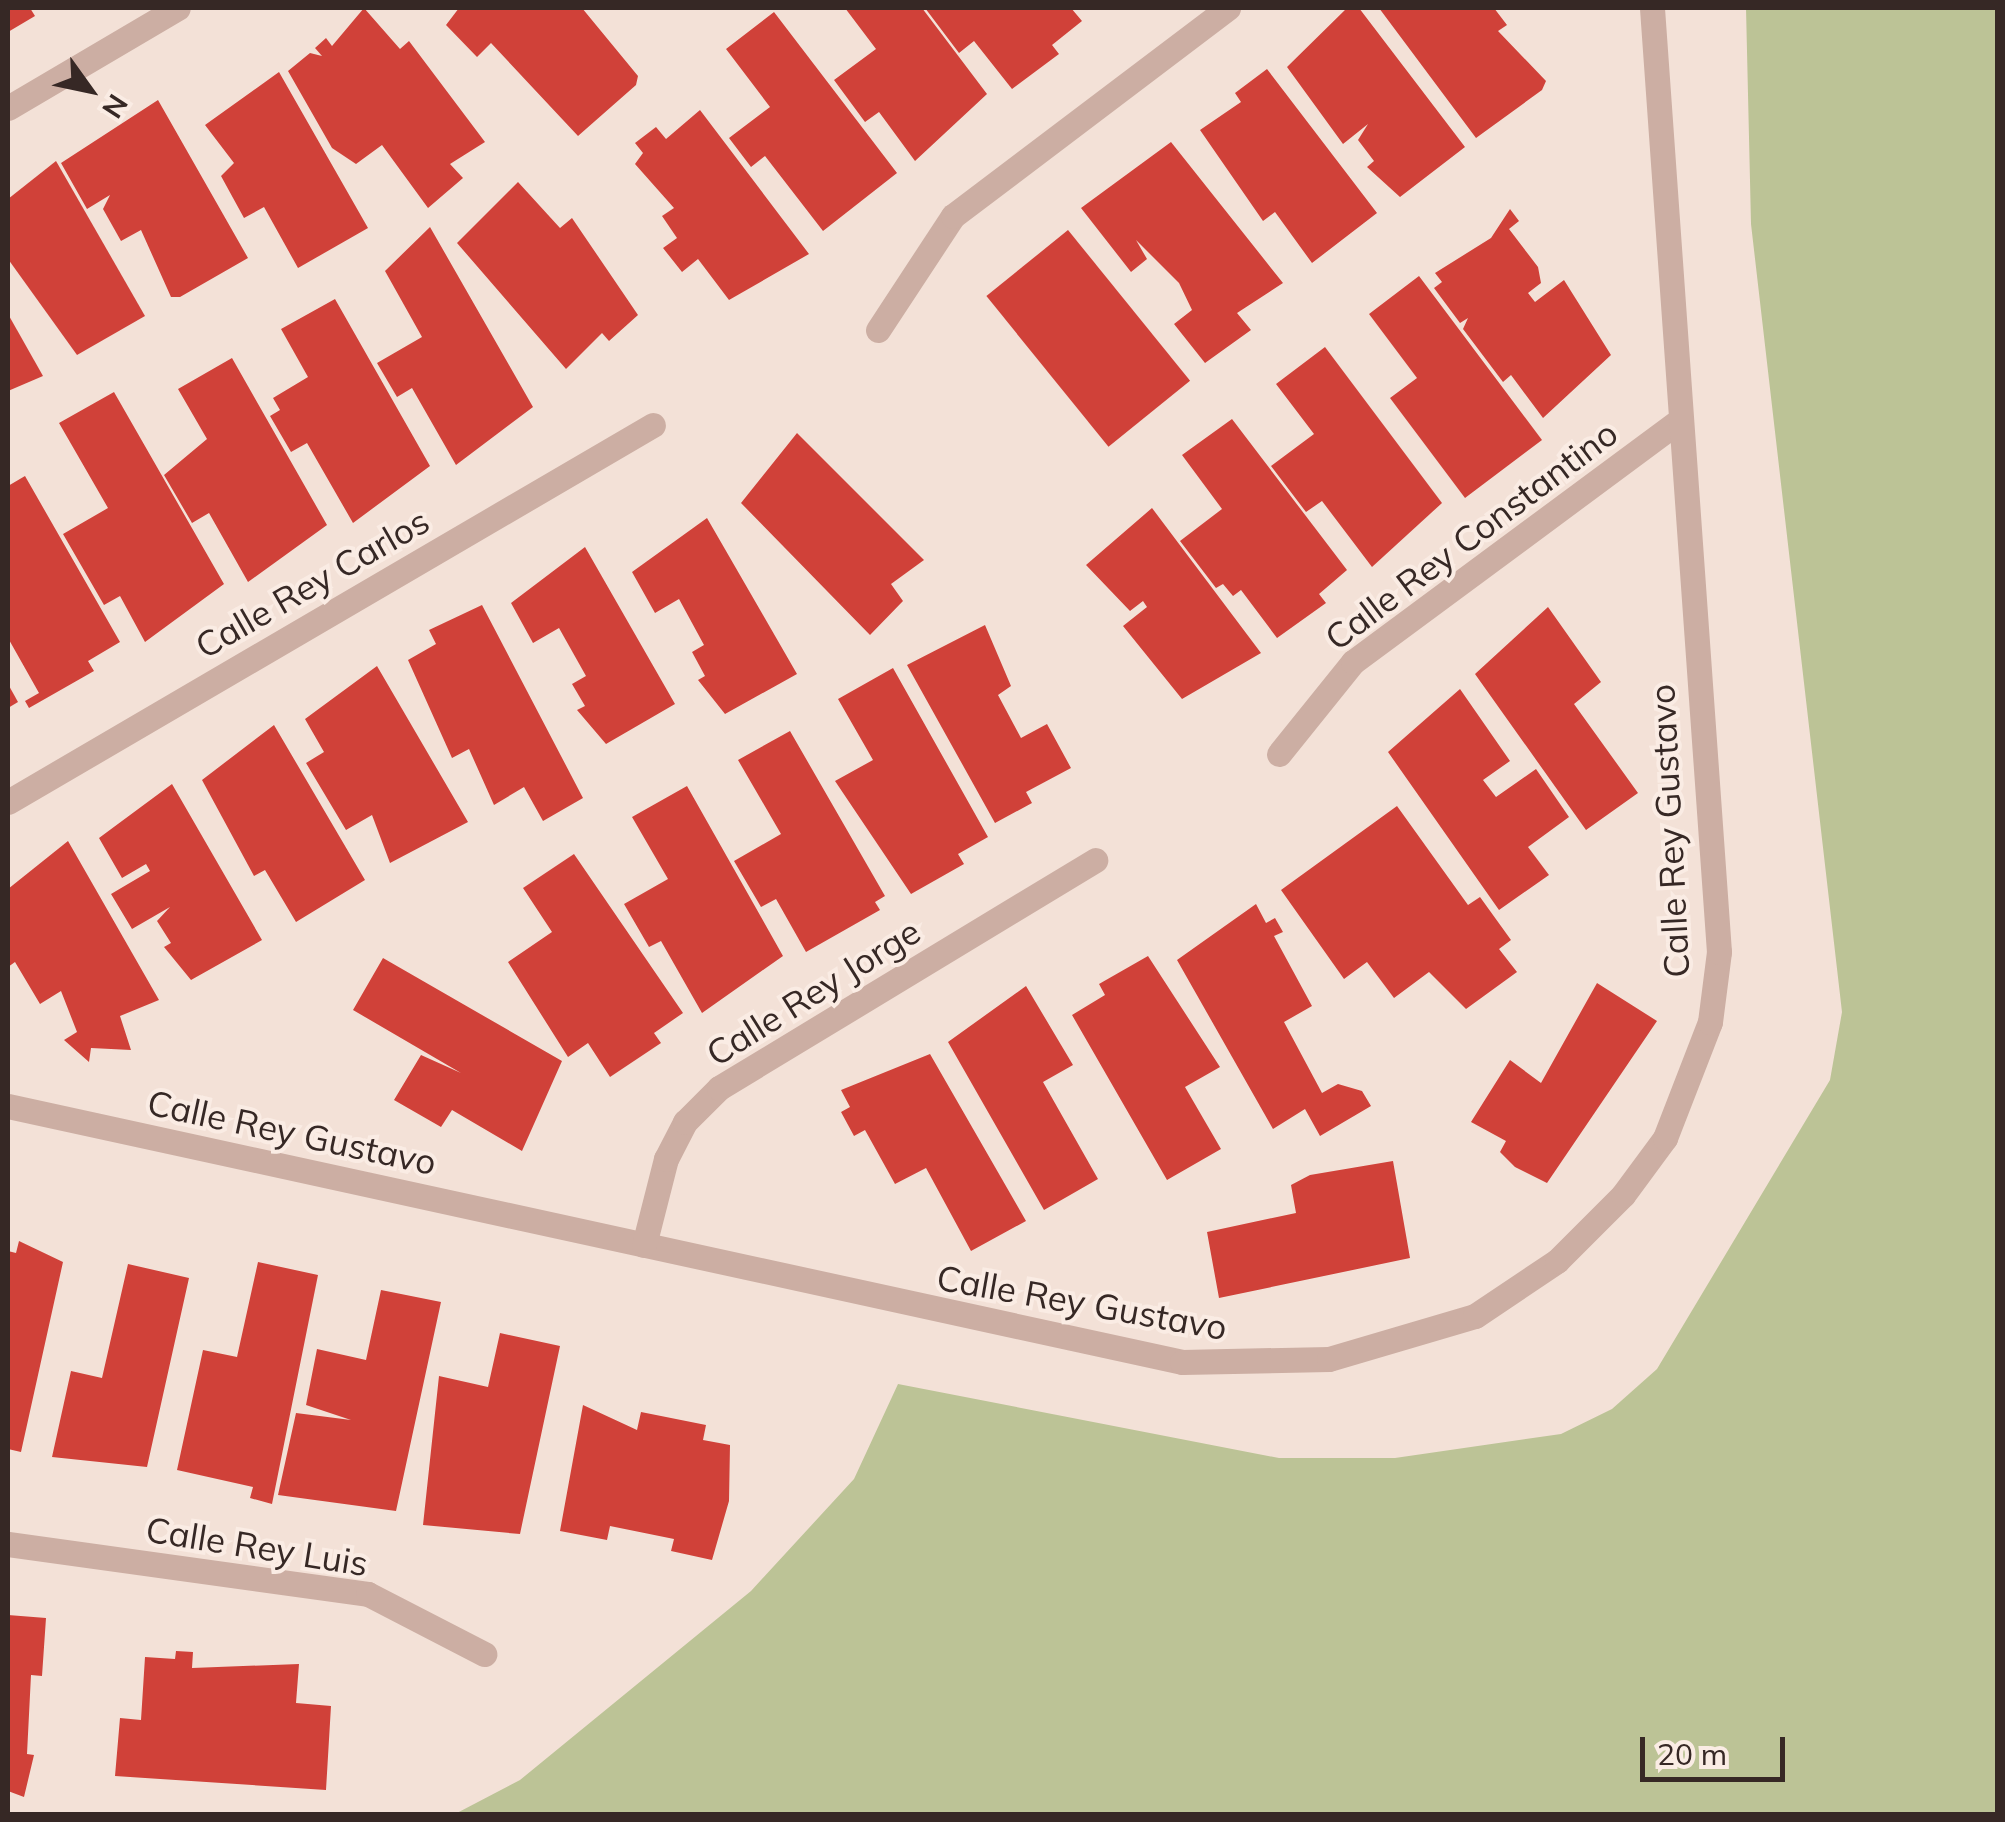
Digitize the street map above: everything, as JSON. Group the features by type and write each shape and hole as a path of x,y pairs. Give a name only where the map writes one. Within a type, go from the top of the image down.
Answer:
{"street":[{"path":"8,108 178,8"},
{"path":"878,330 952,216 1228,8"},
{"name":"Calle Rey Gustavo","path":"8,1106 1182,1362 1259,1366 1329,1359 1443,1328 1557,1261 1665,1138 1710,1022 1719,952 1675,424 1652,8"},
{"name":"Calle Rey Constantino","path":"1279,754 1353,662 1675,424"},
{"name":"Calle Rey Carlos","path":"8,802 653,425"},
{"name":"Calle Rey Jorge","path":"644,1245 666,1160 684,1122 719,1088 1094,860"},
{"name":"Calle Rey Luis","path":"8,1544 368,1594 484,1654"}],"green space":[{"path":"1746,8 1997,8 1997,1814 455,1814 520,1780 751,1591 854,1479 898,1384 1279,1458 1395,1458 1561,1434 1612,1409 1657,1369 1830,1080 1842,1012 1751,224"}],"building":[{"path":"8,8 30,8 35,16 8,32"},
{"path":"364,8 400,49 409,41 485,142 450,164 463,178 428,208 382,145 356,164 332,148 288,71 310,53 322,56 315,48 326,38 332,46"},
{"path":"459,8 582,8 638,76 636,85 578,136 491,43 477,57 446,25"},
{"path":"845,8 922,8 987,94 915,161 879,112 865,122 834,80 876,49"},
{"path":"925,8 1071,8 1082,21 1052,45 1059,54 1012,89 974,41 959,53"},
{"path":"1347,8 1359,8 1465,147 1400,197 1367,167 1374,161 1358,140 1368,124 1343,144 1287,67"},
{"path":"1379,8 1494,8 1507,25 1498,31 1546,81 1542,90 1476,138"},
{"path":"774,12 897,173 823,231 765,156 751,167 729,138 770,107 726,49"},
{"path":"1267,69 1377,213 1312,263 1275,212 1263,221 1200,130 1241,102 1235,93"},
{"path":"279,72 368,228 298,268 264,207 244,218 221,176 234,163 205,125"},
{"path":"158,100 248,258 180,297 171,297 141,230 121,241 103,209 110,195 87,209 61,163"},
{"path":"700,110 809,254 729,300 698,259 682,272 663,248 677,238 662,216 674,208 635,164 643,153 635,143 656,127 666,139"},
{"path":"1171,142 1283,283 1237,313 1251,330 1205,363 1174,324 1192,310 1179,283 1136,240 1147,259 1131,272 1081,208"},
{"path":"56,161 145,316 77,355 8,259 8,199"},
{"path":"518,182 560,228 572,218 638,315 609,341 602,333 566,369 457,243"},
{"path":"1510,209 1519,221 1509,229 1538,267 1541,283 1528,293 1535,302 1564,280 1611,355 1543,418 1511,375 1503,382 1463,329 1468,318 1460,323 1434,288 1442,282 1435,273 1491,238"},
{"path":"430,227 533,407 456,465 412,388 397,397 377,363 422,337 385,271"},
{"path":"1068,230 1190,381 1108,447 986,296"},
{"path":"1419,276 1542,440 1465,498 1390,398 1417,378 1369,314"},
{"path":"335,299 430,466 353,523 307,443 291,452 270,416 280,410 273,398 308,377 281,329"},
{"path":"8,314 43,376 8,391"},
{"path":"1325,347 1442,503 1372,567 1322,501 1306,512 1271,466 1314,434 1276,384"},
{"path":"232,358 327,525 248,582 209,513 192,523 164,475 207,439 178,389"},
{"path":"114,392 224,584 145,642 120,596 104,605 63,534 108,508 59,423"},
{"path":"1232,419 1347,570 1319,594 1326,603 1277,638 1241,590 1233,596 1223,584 1216,588 1180,541 1222,509 1182,455"},
{"path":"797,433 924,560 891,584 903,601 870,635 741,503"},
{"path":"25,476 120,642 88,661 94,671 29,708 25,701 39,693 8,638 8,486"},
{"path":"1152,508 1261,653 1182,699 1123,626 1147,607 1143,601 1130,611 1086,565"},
{"path":"707,518 797,674 725,714 698,680 705,676 692,652 704,645 679,599 655,613 632,572"},
{"path":"585,547 675,704 606,744 577,710 585,706 572,684 586,676 559,628 533,643 511,603"},
{"path":"482,605 583,798 543,821 524,787 494,805 469,749 452,758 408,660 436,644 429,630"},
{"path":"1548,607 1601,682 1574,704 1638,793 1586,830 1475,674"},
{"path":"985,625 1011,686 998,695 1021,738 1047,724 1071,768 1026,792 1032,803 995,823 907,665"},
{"path":"377,666 468,822 390,863 372,815 346,830 306,763 324,752 305,719"},
{"path":"893,668 988,837 958,854 964,864 911,894 835,781 873,760 838,699"},
{"path":"8,684 18,702 8,708"},
{"path":"1460,689 1510,761 1483,780 1496,797 1536,769 1569,817 1528,847 1549,875 1499,910 1388,752"},
{"path":"274,725 365,880 296,922 265,870 254,876 202,780"},
{"path":"790,731 885,896 875,902 880,910 806,952 776,899 761,907 734,861 781,834 738,760"},
{"path":"172,784 262,940 191,980 164,947 171,943 157,921 170,907 132,929 111,894 150,871 146,864 122,878 99,838"},
{"path":"687,786 783,956 702,1013 661,941 649,947 624,904 668,879 632,817"},
{"path":"1397,806 1468,905 1480,897 1511,940 1499,949 1517,972 1466,1009 1429,972 1394,998 1367,962 1344,979 1281,890"},
{"path":"68,841 159,1000 120,1016 131,1050 91,1048 89,1062 64,1040 77,1032 61,991 40,1004 15,962 8,967 8,889"},
{"path":"574,854 683,1013 654,1033 661,1043 610,1077 588,1043 568,1057 508,962 552,932 523,888"},
{"path":"1256,904 1266,923 1275,918 1283,932 1274,936 1312,1006 1284,1022 1322,1093 1338,1084 1362,1091 1371,1106 1320,1136 1305,1109 1273,1129 1177,960"},
{"path":"1148,956 1220,1067 1185,1087 1221,1149 1167,1180 1072,1015 1105,995 1099,984"},
{"path":"383,958 562,1061 522,1151 452,1110 441,1127 394,1100 421,1055 461,1073 353,1010"},
{"path":"1597,983 1657,1021 1547,1183 1515,1167 1500,1152 1506,1141 1471,1122 1510,1060 1541,1083"},
{"path":"1026,986 1073,1065 1043,1082 1098,1179 1044,1210 948,1042"},
{"path":"930,1054 1026,1221 971,1251 926,1168 895,1184 865,1130 854,1136 841,1112 850,1107 841,1090"},
{"path":"1393,1161 1410,1258 1219,1298 1207,1232 1296,1213 1291,1185 1310,1175"},
{"path":"19,1241 63,1262 21,1452 8,1449 8,1251 16,1253"},
{"path":"258,1262 318,1275 272,1504 250,1498 253,1487 177,1470 203,1350 237,1357"},
{"path":"128,1264 189,1278 147,1467 52,1457 71,1371 102,1378"},
{"path":"381,1290 441,1302 396,1511 278,1495 296,1413 351,1420 306,1405 317,1349 366,1360"},
{"path":"500,1333 560,1346 520,1534 423,1525 439,1376 488,1387"},
{"path":"583,1405 637,1430 641,1412 706,1425 703,1440 730,1445 729,1501 712,1560 671,1551 674,1539 610,1526 607,1540 560,1531"},
{"path":"8,1615 46,1618 42,1676 31,1675 27,1754 34,1755 24,1797 8,1791"},
{"path":"176,1651 193,1652 192,1668 299,1664 296,1703 331,1706 326,1790 115,1776 120,1718 141,1720 145,1657 175,1659"}]}
